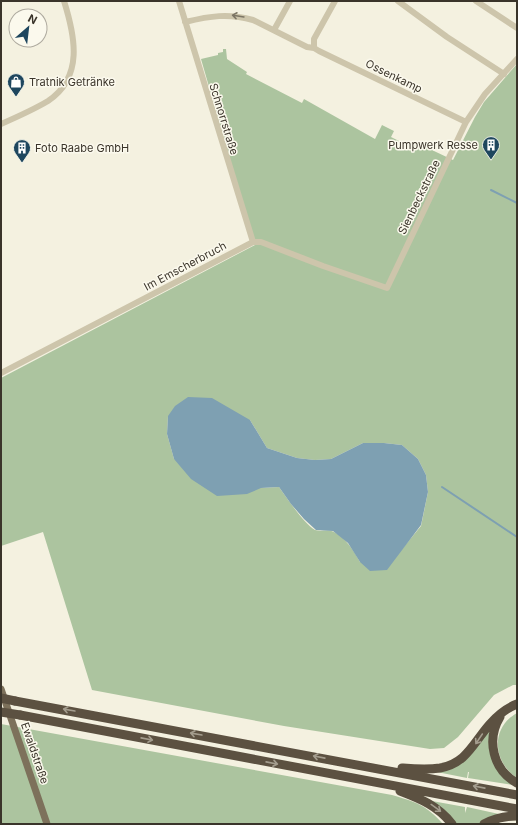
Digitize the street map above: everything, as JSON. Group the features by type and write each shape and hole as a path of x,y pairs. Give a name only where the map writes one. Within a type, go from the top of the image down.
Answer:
{"highway":[{"path":"1,698 517,794"},
{"path":"358,764 432,769 450,765 458,761 470,751 490,724 505,711 517,704"},
{"path":"505,711 495,728 493,747 499,766 505,774 517,783"},
{"path":"1,712 517,810"},
{"path":"374,782 432,804 440,810 452,824"},
{"path":"484,824 498,818 517,816"}],"main road":[{"name":"Ewaldstraße","path":"1,689 48,824"}],"street":[{"path":"1,124 36,108 49,100 68,79 75,52 74,36 64,1"},
{"name":"Schnorrstraße","path":"179,1 253,242"},
{"path":"274,30 290,1"},
{"path":"314,48 314,39 335,1"},
{"path":"398,1 504,74"},
{"path":"476,1 517,28"},
{"name":"Ossenkamp","path":"185,22 208,16 224,15 254,20 307,47 314,48 466,122"},
{"name":"Sienbeckstraße","path":"253,242 261,242 386,288 466,122 485,94 517,59"},
{"name":"Im Emscherbruch","path":"1,373 253,242"}],"green space":[{"path":"223,49 226,49 227,59 247,72 246,74 302,103 304,99 375,139 382,125 394,131 391,137 411,147 415,142 453,160 484,102 517,64 517,685 513,685 494,695 458,737 444,748 430,749 284,726 92,690 43,532 1,546 1,378 255,245 201,59 218,55 218,53 223,52","holes":["168,416 250,420 267,448 297,458 315,460 331,459 363,443 402,445 418,459 426,475 428,492 421,526 398,554 360,562 349,545 338,535 332,531 320,531 311,527 279,487 261,488 174,459 167,434"]},
{"path":"517,713 517,778 503,763 499,754 498,745 502,727 508,719"},
{"path":"1,724 392,795 426,808 443,824 1,824"},
{"path":"491,727 490,742 513,785 468,778 469,772 467,778 437,772 445,770"},
{"path":"432,801 465,807 465,813 467,807 499,814 480,824 455,824"}],"water":[{"path":"188,397 212,398 250,420 267,448 297,458 315,460 331,459 363,443 402,445 418,459 426,475 428,492 421,525 387,570 370,571 360,562 348,543 333,531 316,530 304,519 279,487 261,488 247,494 217,496 191,479 174,459 167,434 168,416 175,406"}],"waterway":[{"path":"491,190 517,203"},
{"path":"442,487 517,537"}],"place":[{"name":"Tratnik Getränke","path":"16,97"},
{"name":"Pumpwerk Resse","path":"491,160"},
{"name":"Foto Raabe GmbH","path":"22,163"}]}
